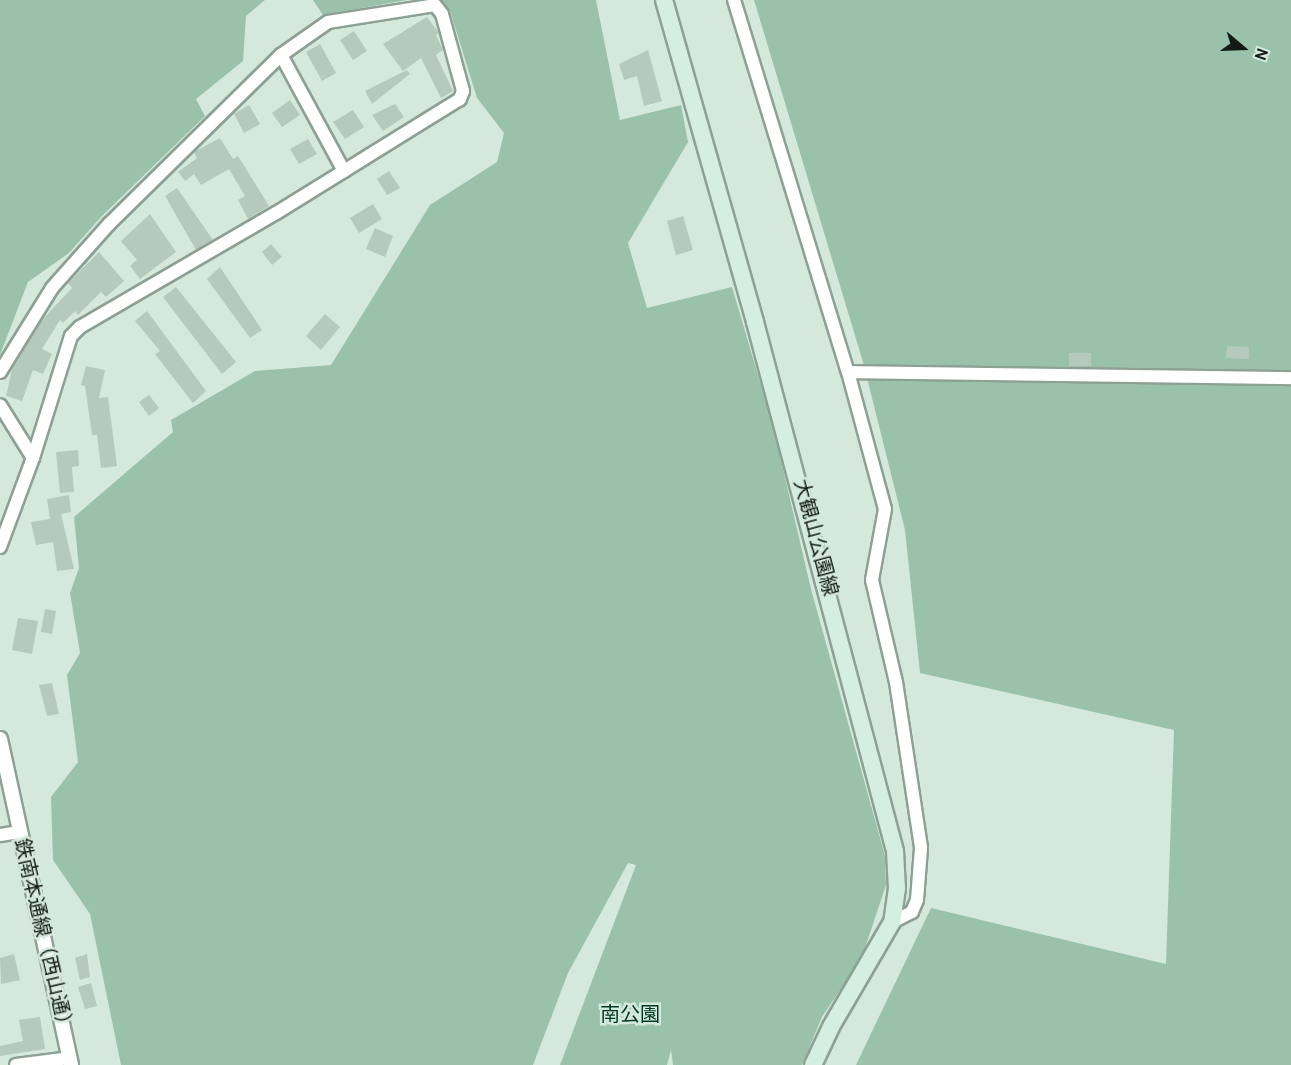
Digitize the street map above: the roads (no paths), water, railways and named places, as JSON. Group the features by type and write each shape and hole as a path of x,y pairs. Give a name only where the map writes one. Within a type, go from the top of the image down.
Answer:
{"main road":[{"name":"大観山公園線","path":"664,0 804,502 895,851 897,888 892,922 831,1027 813,1065"}],"street":[{"path":"734,0 848,372 885,509 872,580 896,682 921,848 917,900 912,912 892,922"},
{"path":"0,372 52,288 109,224 281,55 328,22 420,5 435,5 442,14 463,92 460,99 344,171 80,327 71,336 33,459 0,547"},
{"path":"281,55 344,171"},
{"path":"848,372 1291,378"},
{"path":"0,405 33,459"},
{"name":"鉄南本通線（西山通）","path":"0,739 18,832 70,1061"},
{"path":"0,835 18,832"},
{"path":"16,1065 70,1061"}],"park label":[{"name":"南公園","path":"630,1016"}]}
